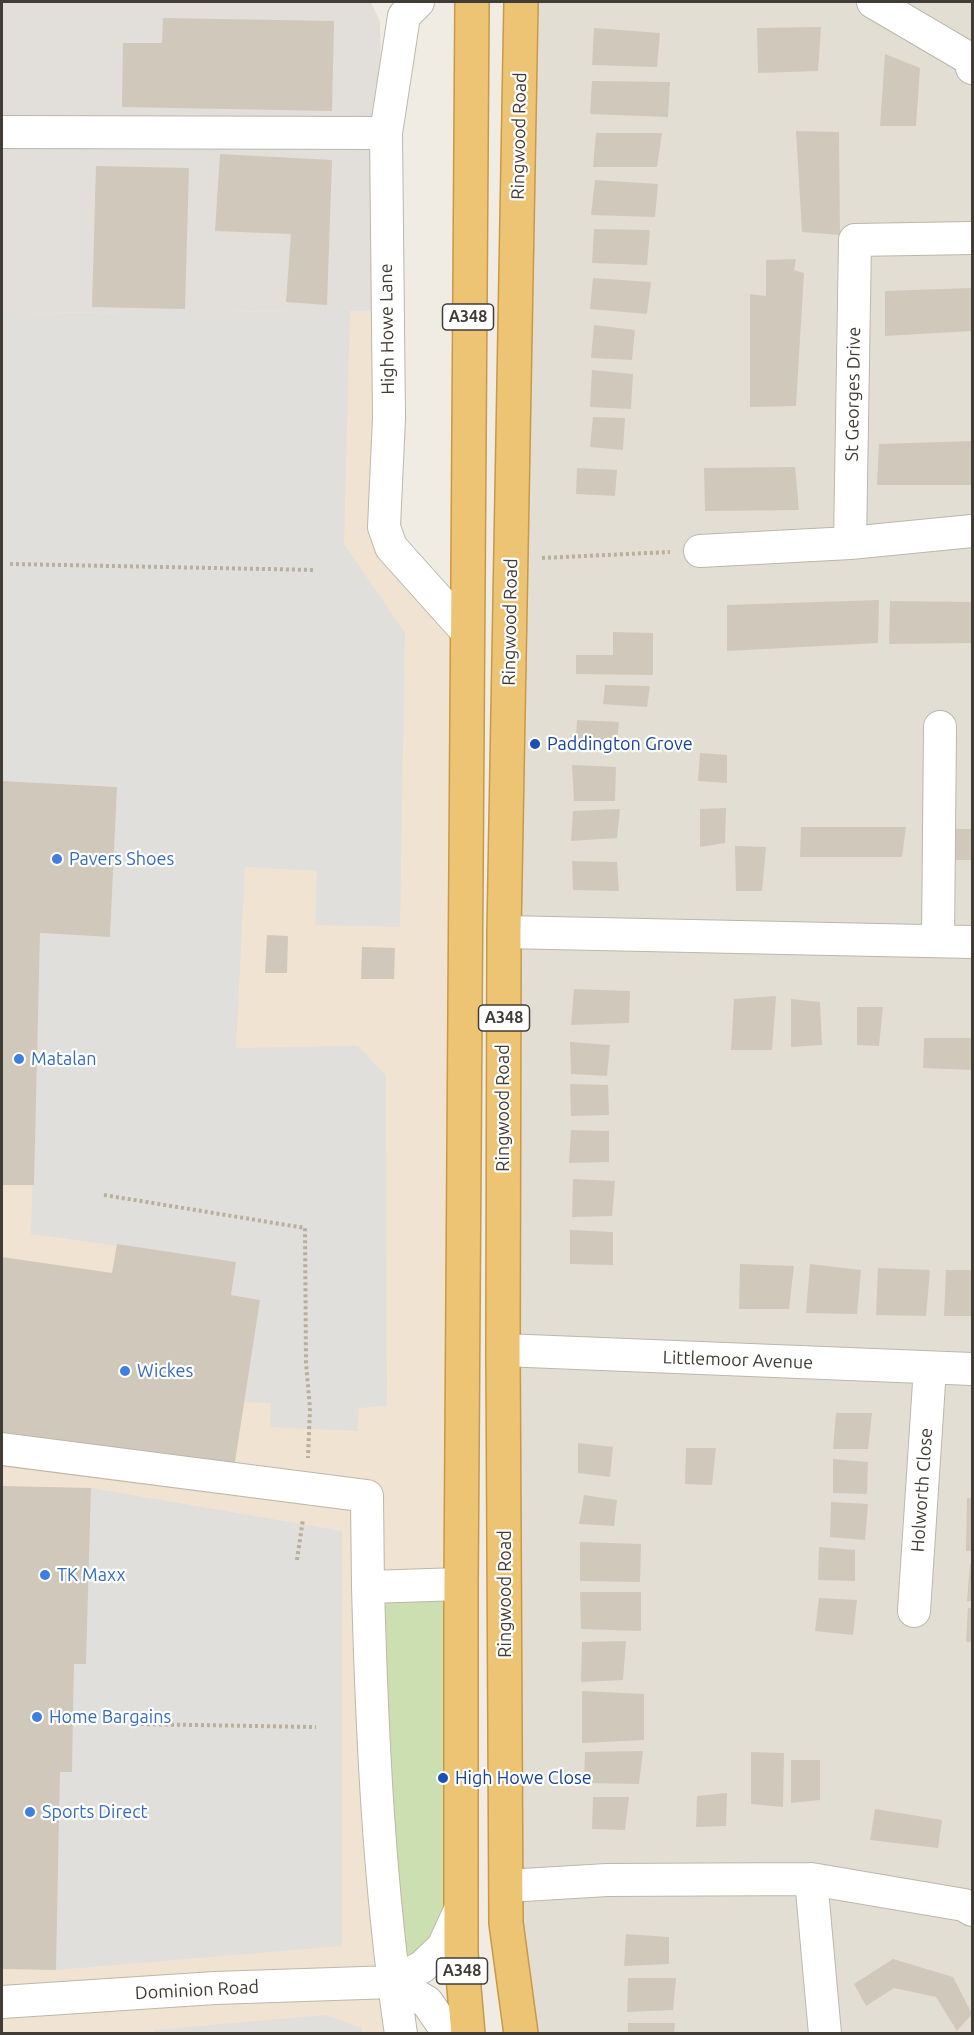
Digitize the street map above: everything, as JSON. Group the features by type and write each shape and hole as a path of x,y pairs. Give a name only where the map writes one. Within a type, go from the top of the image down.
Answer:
{"highway":[{"name":"A348","path":"468,2034 461,1953 461,1584 472,2"},
{"name":"Ringwood Road","path":"521,2 504,932 503,1350 506,1923 521,2034"}],"street":[{"path":"873,2 972,60 972,68"},
{"name":"High Howe Lane","path":"402,6 386,133 389,418 384,527 391,547 468,633"},
{"path":"2,132 386,133"},
{"name":"St Georges Drive","path":"850,543 855,240 972,238"},
{"path":"700,551 850,543 972,531"},
{"path":"938,941 940,726"},
{"path":"504,932 972,942"},
{"name":"Littlemoor Avenue","path":"503,1350 972,1369"},
{"name":"Holworth Close","path":"914,1611 930,1368"},
{"path":"2,1449 367,1496 373,1749 393,1982 401,2034"},
{"path":"368,1587 461,1584"},
{"path":"507,1886 607,1880 811,1879 964,1905 972,1910"},
{"path":"811,1879 825,2034"},
{"path":"393,1982 422,1967 442,1947 461,1908"},
{"path":"393,1982 427,2002 449,2034"},
{"name":"Dominion Road","path":"2,2002 215,1988 393,1982"}],"path":[{"path":"540,558 700,551"},
{"path":"10,564 316,570"},
{"path":"104,1195 305,1228 306,1363 310,1408 308,1487 297,1560"},
{"path":"135,1724 316,1727"}],"shaded area":[{"path":"2,2 371,2 380,22 386,311 2,313"},
{"path":"522,2 972,2 972,2033 527,2033 507,1886"},
{"path":"350,311 344,544 405,633 400,927 315,925 317,871 245,867 236,1048 358,1046 386,1076 387,1406 359,1408 357,1431 270,1427 271,1403 244,1402 260,1300 231,1295 236,1262 31,1234 40,933 110,937 117,787 2,781 2,313"},
{"path":"386,311 384,527 468,633 461,1584 401,2033 2,2033 2,313"},
{"path":"91,1488 342,1531 342,1946 56,1970 60,1772 72,1772 74,1664 86,1663"},
{"path":"325,2015 362,2028 362,2033 154,2034 154,2030"}],"green space":[{"path":"461,1584 461,1908 393,1982 368,1587"}],"building":[{"path":"163,18 334,21 332,111 122,107 123,43 162,43"},
{"path":"821,27 818,71 758,73 757,28"},
{"path":"594,28 660,33 657,67 592,65"},
{"path":"885,54 920,68 916,126 880,126"},
{"path":"592,81 670,82 668,117 590,114"},
{"path":"796,131 839,132 840,235 802,232"},
{"path":"596,133 662,133 657,167 593,167"},
{"path":"220,154 332,160 327,305 286,302 291,234 215,231"},
{"path":"96,166 189,168 185,309 92,307"},
{"path":"595,180 658,184 655,217 591,215"},
{"path":"594,229 650,230 647,265 592,263"},
{"path":"796,259 794,270 804,273 796,406 750,407 750,294 766,296 766,260"},
{"path":"593,278 651,282 647,314 590,309"},
{"path":"972,288 972,331 885,336 885,291"},
{"path":"594,325 635,330 632,360 591,358"},
{"path":"592,370 633,374 631,409 590,407"},
{"path":"593,417 625,418 623,450 590,447"},
{"path":"972,441 972,485 877,485 879,444"},
{"path":"795,467 799,510 705,511 704,468"},
{"path":"577,468 617,470 615,496 576,494"},
{"path":"879,600 878,643 727,651 727,605"},
{"path":"890,601 972,602 972,643 889,644"},
{"path":"613,632 653,633 653,675 576,674 576,655 613,655"},
{"path":"605,685 650,686 647,707 603,704"},
{"path":"577,720 619,722 616,751 575,751"},
{"path":"700,753 727,755 727,783 698,781"},
{"path":"572,765 616,767 615,801 574,801"},
{"name":"Pavers Shoes","path":"2,781 117,787 110,937 40,933 34,1185 2,1185"},
{"path":"726,808 725,843 700,847 700,809"},
{"path":"620,809 617,838 571,841 573,811"},
{"path":"801,827 906,827 902,857 800,857"},
{"path":"952,829 972,829 972,860 950,860"},
{"path":"735,846 766,847 762,891 736,891"},
{"path":"572,861 617,862 619,891 573,890"},
{"path":"267,935 288,936 287,973 265,973"},
{"path":"362,947 395,948 394,979 361,979"},
{"path":"574,989 630,991 629,1023 571,1025"},
{"path":"776,996 772,1050 731,1050 734,999"},
{"path":"791,999 820,1002 822,1045 791,1047"},
{"path":"857,1007 883,1007 879,1046 857,1045"},
{"path":"924,1038 972,1038 972,1070 923,1068"},
{"path":"570,1042 610,1045 607,1076 571,1074"},
{"path":"570,1084 608,1085 609,1115 571,1116"},
{"path":"571,1130 609,1131 609,1162 569,1163"},
{"path":"573,1179 615,1181 612,1216 572,1217"},
{"path":"570,1230 613,1232 613,1265 570,1264"},
{"name":"Wickes","path":"117,1244 236,1262 231,1295 260,1300 234,1468 2,1433 2,1257 112,1273"},
{"path":"740,1264 794,1266 789,1309 739,1309"},
{"path":"810,1264 861,1270 857,1314 806,1313"},
{"path":"878,1268 930,1270 926,1316 876,1315"},
{"path":"946,1270 972,1270 972,1316 944,1316"},
{"path":"836,1413 872,1413 868,1449 833,1449"},
{"path":"578,1443 613,1447 610,1477 578,1473"},
{"path":"686,1448 716,1448 712,1485 685,1484"},
{"path":"833,1459 868,1462 867,1494 833,1493"},
{"path":"2,1486 91,1488 86,1664 74,1664 72,1772 60,1772 56,1970 2,1969"},
{"path":"584,1495 617,1500 614,1526 579,1524"},
{"path":"967,1498 972,1498 972,1551 966,1551"},
{"path":"831,1502 868,1504 865,1540 830,1537"},
{"path":"580,1542 641,1544 640,1582 580,1581"},
{"path":"819,1547 855,1550 855,1581 818,1580"},
{"path":"970,1564 972,1564 972,1601 967,1601"},
{"path":"580,1592 641,1592 641,1631 581,1629"},
{"path":"819,1598 857,1600 853,1635 815,1631"},
{"path":"968,1608 972,1608 972,1642 966,1642"},
{"path":"626,1641 623,1680 581,1682 582,1642"},
{"path":"582,1691 644,1694 644,1740 582,1743"},
{"path":"643,1751 639,1784 584,1783 585,1752"},
{"path":"751,1752 784,1753 783,1807 751,1804"},
{"path":"791,1760 820,1760 820,1800 791,1803"},
{"path":"727,1793 726,1826 696,1827 697,1796"},
{"path":"593,1797 629,1797 625,1830 592,1829"},
{"path":"875,1809 942,1820 938,1848 870,1840"},
{"path":"626,1934 669,1937 669,1964 624,1966"},
{"path":"893,1959 953,1977 972,2014 957,2031 936,1997 894,1988 866,2006 854,1984"},
{"path":"628,1978 676,1978 673,2010 627,2012"},
{"path":"628,2023 675,2023 674,2034 628,2034"}],"place":[{"name":"Paddington Grove","path":"535,744"},
{"name":"Pavers Shoes","path":"57,859"},
{"name":"Matalan","path":"19,1059"},
{"name":"Wickes","path":"125,1371"},
{"name":"TK Maxx","path":"45,1575"},
{"name":"Home Bargains","path":"37,1717"},
{"name":"High Howe Close","path":"443,1778"},
{"name":"Sports Direct","path":"30,1812"}]}
